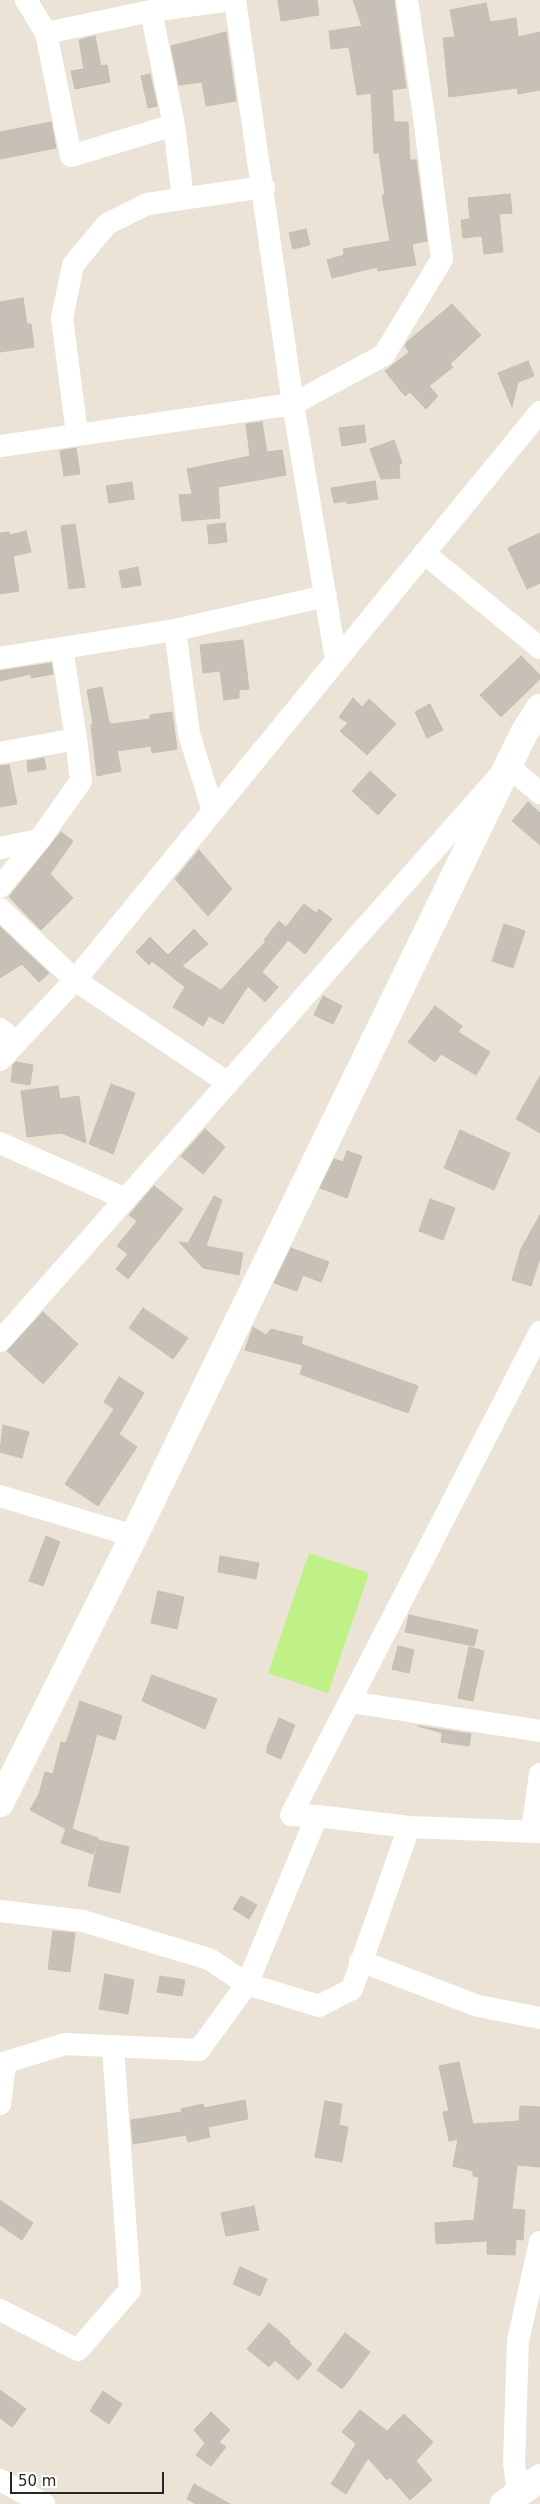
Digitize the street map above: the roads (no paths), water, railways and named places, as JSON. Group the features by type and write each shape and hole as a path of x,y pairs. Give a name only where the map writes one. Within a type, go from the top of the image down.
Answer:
{"street":[{"path":"26,0 46,33 71,156 174,125"},
{"path":"46,33 151,11 231,0"},
{"path":"235,0 264,187 293,404 336,660"},
{"path":"0,446 293,404 384,355 442,259 407,0"},
{"path":"151,11 174,125 183,199"},
{"path":"77,434 62,318 73,265 107,224 147,204 264,187"},
{"path":"0,1060 8,1035 76,980 540,412"},
{"path":"424,553 540,648"},
{"path":"0,658 174,630 326,596"},
{"path":"174,630 189,734 213,811"},
{"path":"0,887 39,840 82,781 62,648"},
{"path":"1,1797 134,1536 524,733 540,708"},
{"path":"0,753 76,738"},
{"path":"508,766 540,793"},
{"path":"0,1341 508,766"},
{"path":"0,848 39,840"},
{"path":"0,909 76,980 228,1082"},
{"path":"0,1143 126,1199"},
{"path":"540,1332 291,1815 317,1816 410,1827 536,1831 540,1774"},
{"path":"0,1496 134,1536"},
{"path":"350,1702 540,1731"},
{"path":"0,2104 2,2064 65,2044 199,2050 247,1984 317,1816"},
{"path":"0,1911 83,1921 209,1960 247,1984 319,2006 352,1989 360,1961 410,1827"},
{"path":"360,1961 478,2006 540,2018"},
{"path":"0,2310 78,2350 130,2290 112,2047"},
{"path":"511,2499 518,2341 540,2242"},
{"path":"518,2341 540,2325"},
{"path":"511,2499 540,2478"},
{"path":"0,2480 44,2504"}]}
